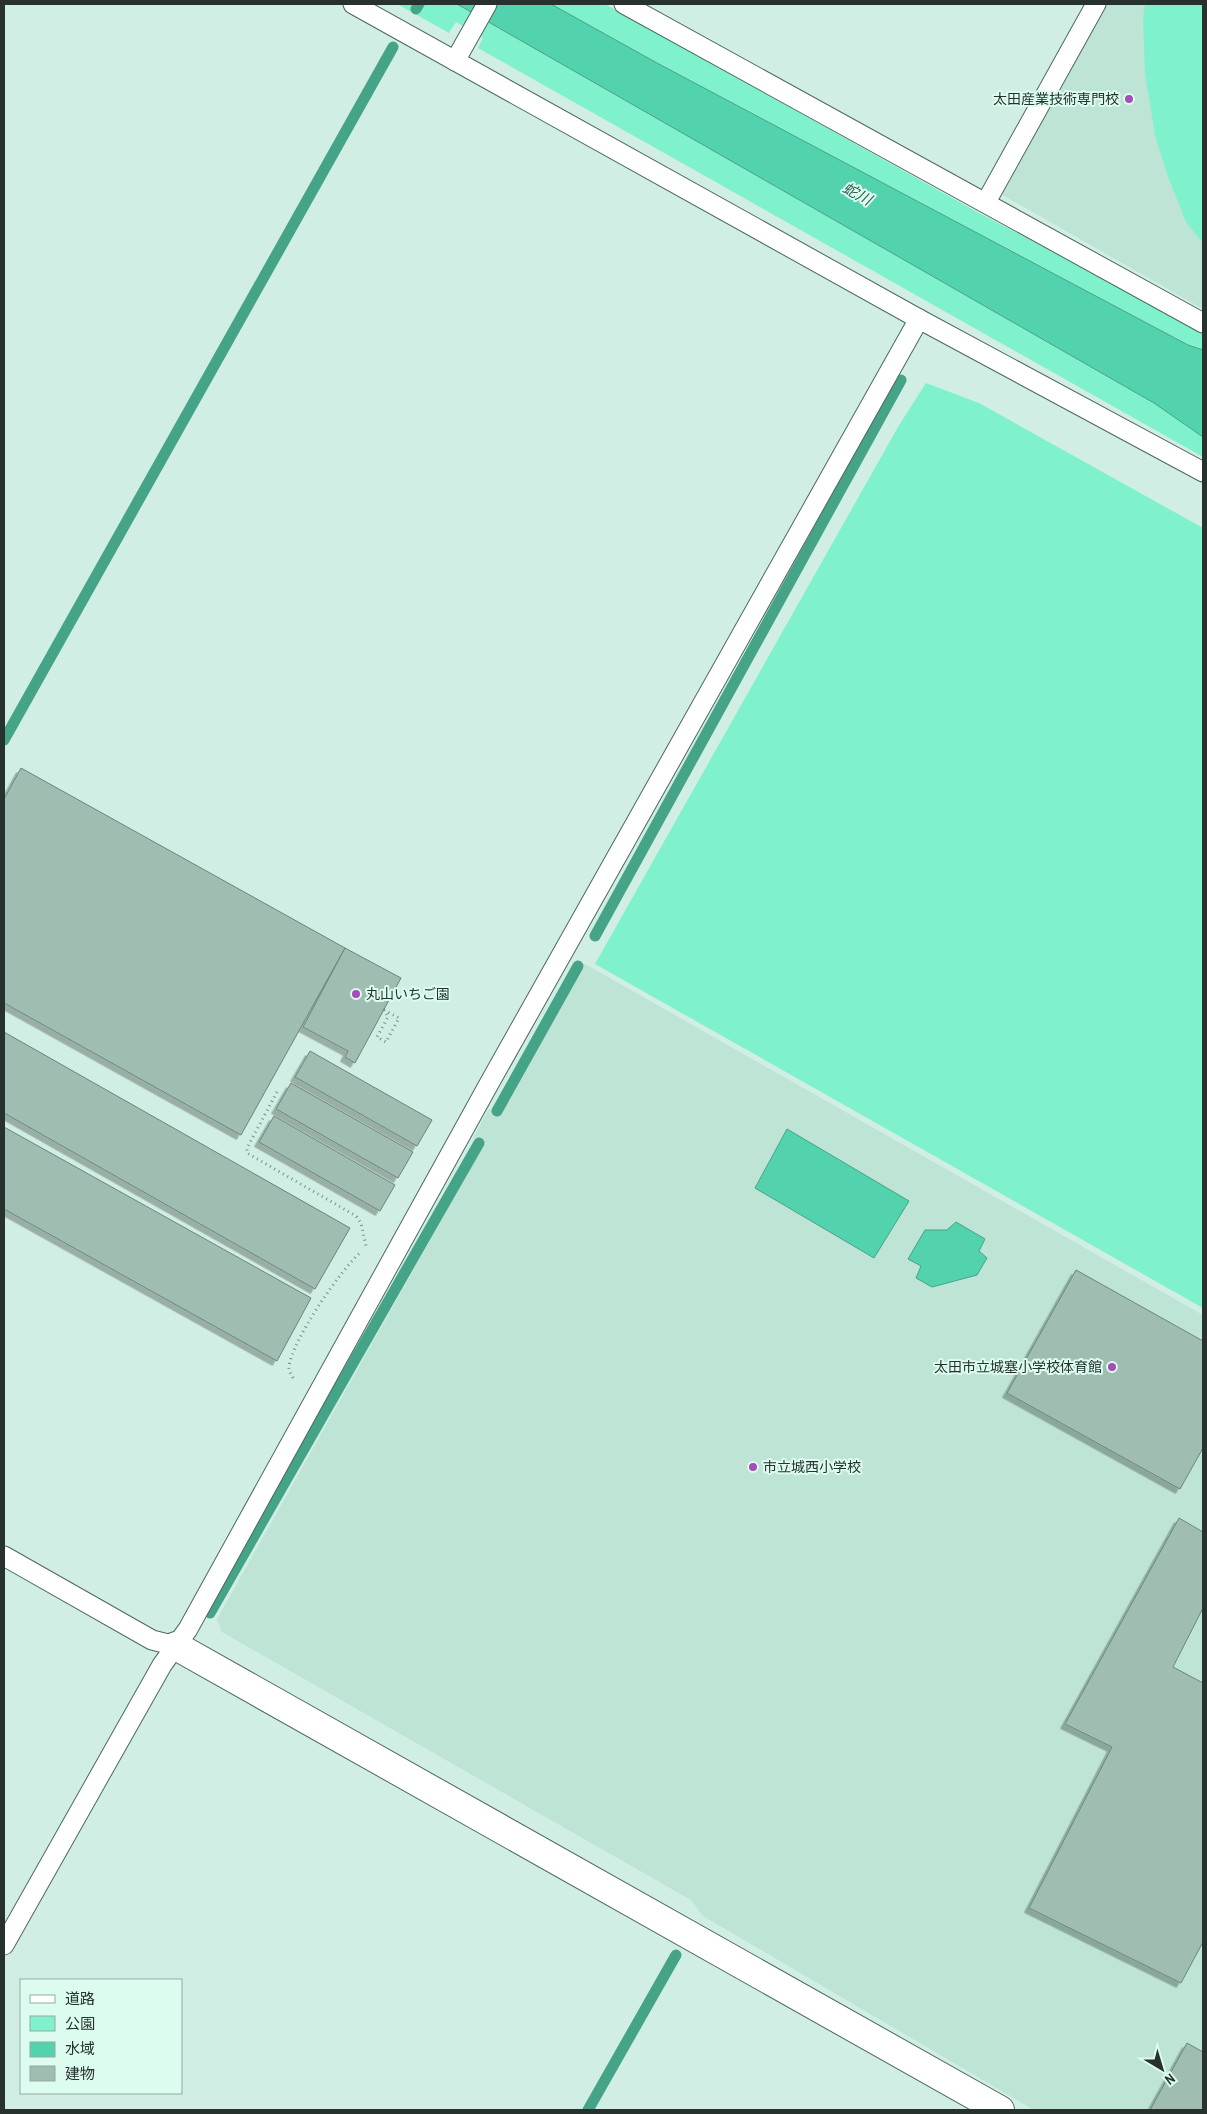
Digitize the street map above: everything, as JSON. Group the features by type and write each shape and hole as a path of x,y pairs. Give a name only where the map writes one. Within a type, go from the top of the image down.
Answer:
{"street":[{"path":"176,1646 1000,2110"}],"lane":[{"path":"353,4 458,55 919,319 1203,472"},
{"path":"458,55 487,4"},
{"path":"624,4 1203,323"},
{"path":"986,202 1096,4"},
{"path":"4,1945 162,1665 188,1629 919,319"},
{"path":"4,1556 152,1640 176,1646"}],"path":[{"path":"384,1010 399,1018 386,1042 377,1037 388,1017 384,1010"},
{"path":"278,1092 247,1148 247,1153 356,1216 361,1223 366,1248"},
{"path":"366,1248 395,1256"},
{"path":"317,1395 297,1385 289,1370 290,1362 328,1290 350,1261 366,1248"}],"shaded area":[{"name":"太田産業技術専門校","path":"1106,4 1203,4 1203,309 1001,194"},
{"name":"市立城西小学校","path":"585,964 1203,1315 1203,2110 1034,2110 703,1916 691,1900 222,1632 217,1619 485,1143 473,1138 489,1109 500,1114"}],"green space":[{"path":"397,4 457,4 1154,403 1203,437 1203,457 478,48 483,38 456,22 449,33"},
{"path":"551,4 605,4 979,213 1203,331 1203,350 1188,345 657,63"},
{"path":"1145,4 1203,4 1203,243 1186,222 1166,171 1155,135 1145,73 1143,18"},
{"path":"926,383 979,403 1203,528 1203,1308 595,964 898,427"}],"water":[{"name":"蛇川","path":"457,4 551,4 657,63 1188,345 1203,350 1203,437 1154,403"},
{"path":"787,1129 909,1201 874,1258 755,1188"},
{"path":"956,1222 985,1239 979,1251 987,1258 977,1275 932,1287 916,1278 921,1266 908,1259 925,1230 947,1230"}],"building":[{"path":"21,768 345,948 241,1135 4,1003 4,799"},
{"name":"丸山いちご園","path":"345,948 401,978 355,1063 345,1057 348,1051 303,1027"},
{"path":"4,1032 350,1228 315,1289 4,1113"},
{"path":"310,1051 432,1120 417,1146 295,1077"},
{"path":"291,1083 413,1152 398,1178 276,1109"},
{"path":"274,1116 395,1185 380,1211 259,1142"},
{"path":"4,1127 311,1298 277,1361 4,1209"},
{"name":"太田市立城塞小学校体育館","path":"1076,1270 1203,1341 1203,1448 1180,1489 1007,1393"},
{"path":"1179,1518 1203,1532 1203,1608 1173,1667 1203,1683 1203,1942 1181,1983 1029,1908 1112,1747 1065,1724"},
{"path":"1187,2043 1203,2052 1203,2110 1150,2110"}],"waterway":[{"path":"416,9 419,4"},
{"path":"4,740 393,47"},
{"path":"595,936 901,380"},
{"path":"497,1111 578,966"},
{"path":"210,1613 479,1143"},
{"path":"588,2110 676,1955"}],"place":[{"name":"太田産業技術専門校","path":"1129,99"},
{"name":"丸山いちご園","path":"356,994"},
{"name":"太田市立城塞小学校体育館","path":"1112,1367"},
{"name":"市立城西小学校","path":"753,1467"}]}
